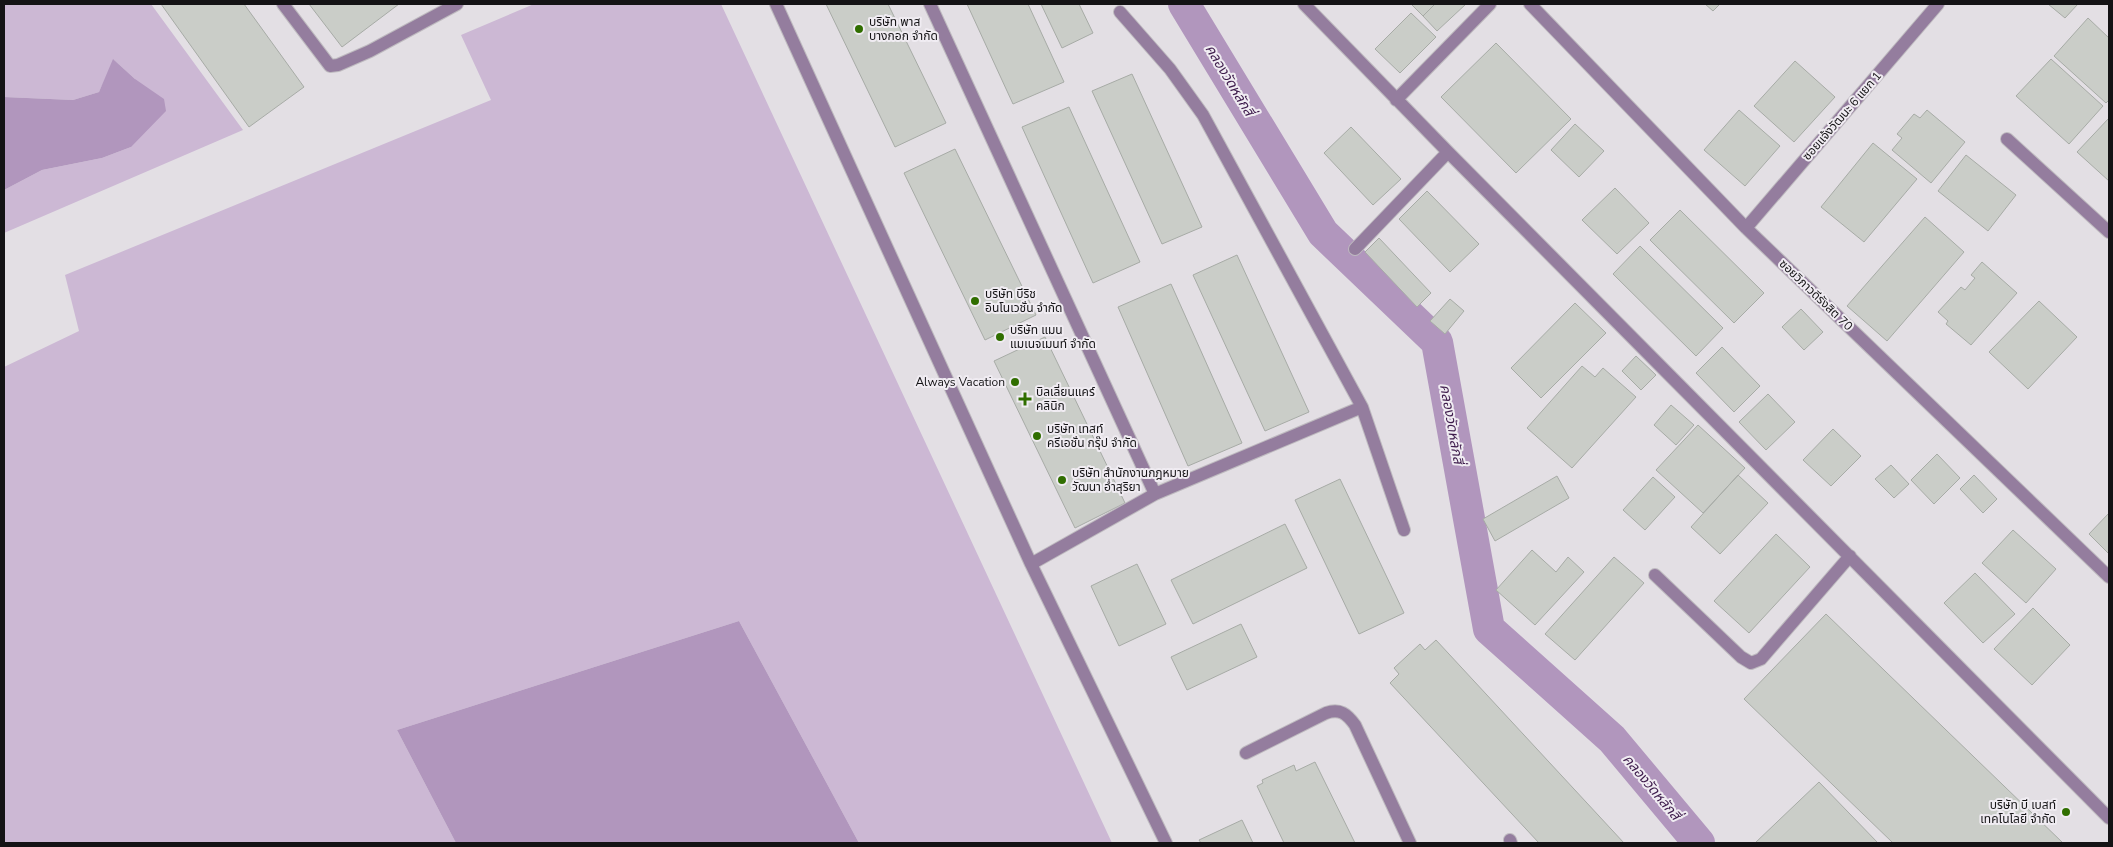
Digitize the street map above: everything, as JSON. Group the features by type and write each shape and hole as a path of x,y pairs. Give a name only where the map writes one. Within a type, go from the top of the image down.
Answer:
{"street":[{"path":"283,4 330,66 338,65 370,51 457,4"},
{"path":"776,4 1030,564 1166,843"},
{"path":"930,4 1155,494"},
{"path":"1304,4 1396,100 2109,818"},
{"path":"1396,100 1490,4"},
{"name":"ซอยวิภาวดีรังสิต 70","path":"1530,4 1746,228 2109,577"},
{"name":"ซอยแจ้งวัฒนะ 6 แยก 1","path":"1746,228 1938,4"},
{"path":"1120,12 1170,69 1203,115 1362,407 1404,530"},
{"path":"2007,139 2109,232"},
{"path":"1355,249 1448,152"},
{"path":"1030,564 1155,494 1362,407"},
{"path":"1655,575 1741,657 1751,663 1761,659 1850,556"},
{"path":"1246,753 1326,713 1334,710 1341,711 1355,725 1410,843"}],"shaded area":[{"path":"4,4 151,4 243,130 4,233 4,190 42,170 102,158 131,147 135,79 114,60 99,92 73,100 4,97"},
{"path":"534,4 721,4 1112,843 859,843 739,621 397,730 456,843 4,843 4,367 79,331 65,275 491,100 461,35"},
{"path":"113,59 135,79 164,99 166,111 131,147 102,158 42,170 4,190 4,97 73,100 99,92"},
{"path":"739,621 859,843 456,843 397,730"}],"building":[{"path":"161,4 244,4 304,87 249,127"},
{"path":"309,4 399,4 342,47"},
{"path":"826,4 888,4 946,123 895,147"},
{"path":"967,4 1028,4 1064,82 1013,104"},
{"path":"1041,4 1079,4 1093,33 1062,48"},
{"path":"1411,4 1435,4 1423,16"},
{"path":"1435,4 1466,4 1437,31 1423,16"},
{"path":"1705,4 1720,4 1713,11"},
{"path":"2048,4 2078,4 2065,18"},
{"path":"1411,13 1436,37 1400,73 1375,49"},
{"path":"2088,18 2109,38 2109,100 2106,103 2054,56"},
{"path":"1496,43 1571,119 1516,173 1441,97"},
{"path":"2051,59 2103,106 2069,144 2016,96"},
{"path":"1795,61 1835,97 1794,142 1754,106"},
{"path":"1132,74 1202,227 1162,244 1092,91"},
{"path":"1069,107 1140,262 1093,283 1022,127"},
{"path":"1739,110 1780,146 1745,186 1704,150"},
{"path":"1927,110 1965,142 1931,183 1892,150 1902,138 1897,134 1914,114 1920,118"},
{"path":"2109,118 2109,181 2077,152"},
{"path":"1575,124 1604,151 1579,177 1551,150"},
{"path":"1351,127 1401,179 1373,205 1324,153"},
{"path":"1873,143 1917,179 1864,242 1821,207"},
{"path":"955,149 1036,315 985,340 904,173"},
{"path":"1966,155 2016,195 1988,231 1938,191"},
{"path":"1615,188 1649,223 1617,254 1582,220"},
{"path":"1427,191 1479,244 1450,272 1399,219"},
{"path":"1680,210 1764,293 1734,323 1650,240"},
{"path":"1925,217 1964,252 1887,341 1847,306"},
{"path":"1379,238 1431,293 1417,307 1365,252"},
{"path":"1640,246 1723,328 1696,356 1613,274"},
{"path":"1237,255 1309,412 1265,431 1193,275"},
{"path":"1982,262 2017,293 1971,345 1946,324 1948,321 1938,312 1961,287 1965,290 1975,278 1971,275"},
{"path":"1171,284 1242,443 1188,466 1118,307"},
{"path":"1450,299 1464,311 1445,334 1430,321"},
{"path":"2039,301 2077,337 2028,389 1989,352"},
{"path":"1575,303 1606,333 1541,398 1511,368"},
{"path":"1801,309 1823,332 1804,350 1782,327"},
{"path":"1045,337 1125,503 1075,528 994,361"},
{"path":"1722,347 1760,386 1734,412 1696,373"},
{"path":"1636,356 1656,375 1641,390 1622,371"},
{"path":"1582,366 1595,377 1603,368 1636,397 1572,468 1527,428"},
{"path":"1768,394 1795,422 1766,450 1739,422"},
{"path":"1671,405 1694,425 1676,445 1654,425"},
{"path":"1698,425 1745,468 1703,513 1656,470"},
{"path":"1833,429 1861,456 1831,486 1803,460"},
{"path":"1937,454 1960,478 1934,504 1911,480"},
{"path":"1891,465 1909,484 1894,498 1875,479"},
{"path":"1738,475 1768,503 1720,554 1691,527"},
{"path":"1974,475 1997,499 1983,513 1960,489"},
{"path":"1557,476 1569,498 1495,541 1483,519"},
{"path":"1653,477 1675,497 1645,530 1623,510"},
{"path":"1340,479 1404,613 1359,634 1295,500"},
{"path":"2109,513 2109,554 2089,534"},
{"path":"1285,524 1307,568 1193,624 1171,580"},
{"path":"2013,530 2056,569 2026,603 1982,563"},
{"path":"1776,534 1810,567 1749,633 1714,601"},
{"path":"1532,550 1556,572 1568,557 1584,572 1535,625 1496,590"},
{"path":"1614,557 1644,583 1575,660 1545,634"},
{"path":"1137,564 1166,624 1119,646 1091,586"},
{"path":"1975,573 2015,614 1983,643 1944,603"},
{"path":"2033,608 2070,645 2032,685 1994,649"},
{"path":"1826,614 2063,843 1893,843 1744,699"},
{"path":"1241,624 1257,657 1187,690 1171,657"},
{"path":"1436,640 1624,843 1539,843 1390,683 1399,674 1394,668 1420,644 1425,650"},
{"path":"1315,762 1355,843 1284,843 1257,786 1263,783 1262,780 1294,765 1296,771"},
{"path":"1819,782 1878,843 1755,843"},
{"path":"1242,820 1253,843 1201,843 1199,840"}],"waterway":[{"name":"คลองวัดหลักสี่","path":"1184,4 1323,233 1437,342 1489,629 1612,739 1699,843"}],"place":[{"name":"บริษัท พาส บางกอก จำกัด","path":"859,29"},
{"name":"บริษัท บีริช อินโนเวชั่น จำกัด","path":"975,301"},
{"name":"บริษัท แมน แมเนจเมนท์ จำกัด","path":"1000,337"},
{"name":"Always Vacation","path":"1015,382"},
{"name":"บิลเลี่ยนแคร์ คลินิก","path":"1025,399"},
{"name":"บริษัท เทสท์ ครีเอชั่น กรุ๊ป จำกัด","path":"1037,436"},
{"name":"บริษัท สำนักงานกฎหมาย วัฒนา อ่ำสุริยา","path":"1062,480"},
{"name":"บริษัท บี เบสท์ เทคโนโลยี จำกัด","path":"2066,812"}]}
